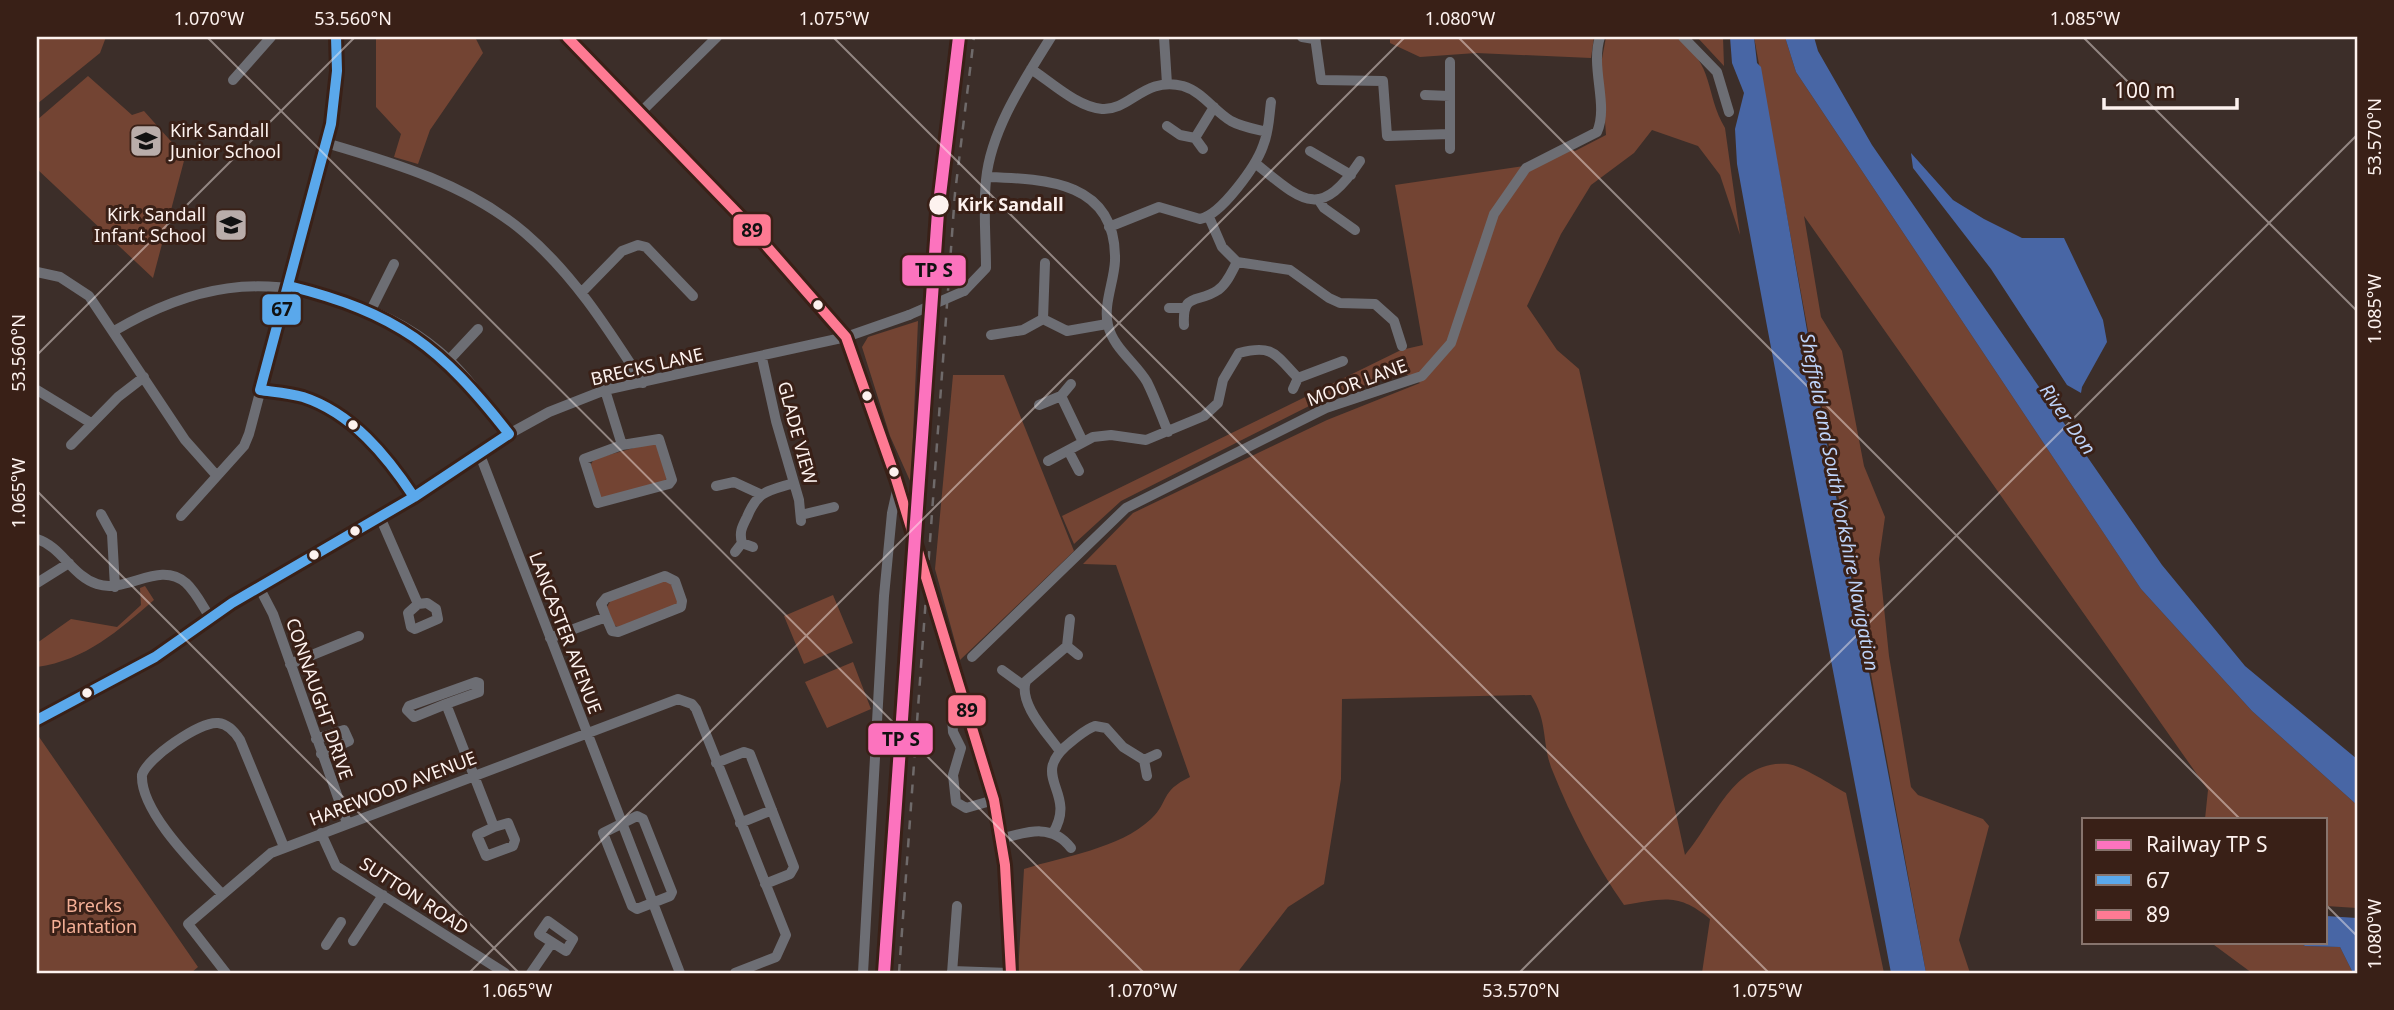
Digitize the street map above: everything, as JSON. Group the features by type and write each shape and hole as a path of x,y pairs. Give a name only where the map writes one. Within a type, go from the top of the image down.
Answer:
{"street":[{"path":"233,80 271,37"},
{"path":"181,516 243,446 326,144 337,71 336,37"},
{"path":"567,37 642,111 742,218 846,337 897,482 1004,838 1010,973 952,972 957,906"},
{"path":"642,111 717,37"},
{"path":"1051,37 1031,69 999,132 986,177 1063,184 1089,198 1109,227 1115,261 1107,324 1118,346 1147,383 1168,432"},
{"path":"1164,37 1167,84"},
{"path":"1302,37 1315,38 1321,80 1383,81 1387,136 1450,134"},
{"name":"MOOR LANE","path":"972,657 1126,508 1326,408 1422,376 1451,343 1494,214 1519,176 1526,168 1597,132 1601,119 1595,55 1600,37"},
{"path":"1683,37 1717,72 1728,112"},
{"path":"1450,62 1450,149"},
{"path":"1031,69 1083,103 1103,109 1113,107 1146,88 1167,84 1184,86 1198,93 1239,125 1267,132"},
{"path":"1425,95 1450,96"},
{"path":"1109,227 1159,207 1200,219 1209,217 1255,163 1267,132 1271,103"},
{"path":"1195,138 1214,107"},
{"path":"1167,126 1180,135 1195,138 1203,149"},
{"path":"326,144 393,162 475,201 524,232 582,292 643,383"},
{"path":"1310,151 1351,175"},
{"path":"1255,163 1293,194 1318,199 1339,191 1360,161"},
{"name":"BRECKS LANE","path":"37,720 123,676 259,587 414,497 509,434 549,412 605,390 762,358 846,337 909,315 964,290 986,268 986,177"},
{"path":"1318,199 1324,208 1355,230"},
{"path":"1209,217 1222,247 1237,262 1290,270 1340,303 1375,304 1389,315 1396,326 1402,346"},
{"path":"582,292 622,251 638,245 646,247 693,296"},
{"path":"1169,308 1184,308 1193,299 1219,290 1237,262"},
{"path":"1043,319 1045,263"},
{"path":"371,310 394,264"},
{"path":"37,272 60,277 89,296 185,440 217,476"},
{"path":"114,331 159,306 205,292 289,286 371,310 404,326 449,360 509,434"},
{"path":"1184,308 1184,325"},
{"path":"1043,319 1067,331 1107,324"},
{"path":"991,335 1023,330 1043,319"},
{"path":"1396,326 1408,322"},
{"path":"449,360 478,329"},
{"path":"1048,461 1093,437 1111,435 1146,440 1210,412 1218,403 1223,380 1239,353 1265,348 1273,351 1298,378"},
{"name":"GLADE VIEW","path":"762,358 801,518 834,507"},
{"path":"1293,389 1298,378 1343,361"},
{"path":"71,446 91,423 144,377"},
{"path":"1039,405 1061,396 1071,384"},
{"path":"37,390 91,423"},
{"path":"260,390 308,399 357,429 383,451 414,497"},
{"path":"605,390 622,445"},
{"path":"1061,396 1083,442"},
{"path":"659,439 671,482 598,503 584,459 622,445 659,439"},
{"path":"1069,452 1079,471"},
{"name":"LANCASTER AVENUE","path":"480,455 680,973"},
{"path":"716,486 734,482 760,494"},
{"path":"863,973 884,596 897,482"},
{"path":"743,547 741,526 760,494 794,483"},
{"path":"102,514 112,534 115,587"},
{"path":"380,517 418,604"},
{"path":"37,539 56,548 89,581 115,587 158,575 178,578 193,591 211,619"},
{"path":"37,583 69,563"},
{"path":"665,576 675,581 682,601 681,607 618,632 612,631 606,617 602,600 665,576"},
{"name":"CONNAUGHT DRIVE","path":"259,587 273,614 347,823"},
{"path":"550,638 606,617"},
{"path":"1024,686 1067,646 1070,619"},
{"path":"290,664 359,636"},
{"path":"1067,646 1078,655"},
{"path":"1002,670 1017,684 1024,686"},
{"path":"476,681 479,683 480,692 446,705 414,716 409,715 407,710 409,706 476,681"},
{"path":"1024,686 1027,703 1059,750"},
{"name":"HAREWOOD AVENUE","path":"219,971 188,924 263,857 678,699 692,704 696,709 786,940 776,957 735,973"},
{"path":"446,705 494,827"},
{"path":"952,717 953,732 961,748 953,775 956,802 966,808 994,800"},
{"path":"221,893 177,844 148,799 142,775 151,759 204,725 220,723 232,729 240,740 284,847"},
{"path":"1053,833 1061,810 1052,762 1059,750 1095,726 1106,728 1123,747 1144,760 1147,776"},
{"path":"316,738 344,730 349,741 321,754"},
{"path":"716,763 744,752 750,754 794,867 790,873 765,884"},
{"path":"1144,760 1157,754"},
{"path":"740,822 772,810"},
{"path":"637,816 643,820 672,892 670,896 633,909 603,832 622,822 637,816"},
{"path":"1004,838 1035,831 1053,833 1071,848"},
{"name":"SUTTON ROAD","path":"321,833 336,866 505,973"},
{"path":"326,945 339,920 356,937 383,895"},
{"path":"531,973 551,944"}],"green space":[{"path":"37,37 106,37 100,53 37,104"},
{"path":"376,37 475,37 483,53 430,130 418,164 394,157 401,134 376,107"},
{"path":"1390,37 1594,37 1591,58 1476,53 1420,57 1390,43"},
{"path":"1606,37 1676,37 1698,58 1725,128 1740,235 1720,175 1698,146 1652,130 1634,153 1591,185 1561,234 1527,306 1557,350 1579,369 1685,855 1739,782 1752,772 1769,765 1794,765 1846,793 1884,973 1702,973 1710,919 1699,910 1679,901 1660,900 1624,905 1594,857 1560,789 1549,762 1543,724 1531,695 1342,699 1341,779 1324,884 1288,907 1237,973 1018,973 1024,869 1123,838 1151,819 1169,792 1190,777 1116,565 1083,564 1133,513 1327,420 1420,383 1403,372 1319,401 1121,501 1074,544 1062,516 1401,350 1423,345 1395,185 1524,166 1564,146 1575,151 1606,135 1601,64"},
{"path":"1697,37 1723,37 1724,66"},
{"path":"1754,37 1785,37 1796,72 2141,589 2252,711 2357,805 2357,908 2328,906 2328,818 2205,818 2208,790 1804,216 1821,317 1842,351 1864,466 1885,517 1879,559 1889,656 1911,787 1918,795 1983,819 1989,826 1959,940 1970,973 1926,973"},
{"path":"88,76 132,115 144,111 185,157 153,278 37,169 37,120"},
{"path":"918,321 911,483 890,436 862,347 868,337"},
{"path":"953,375 1004,375 1074,551 960,660 935,569"},
{"path":"655,442 668,477 663,483 605,499 600,497 590,466 594,459"},
{"path":"669,580 678,598 678,604 620,628 614,625 607,607 611,600"},
{"path":"145,586 154,600 114,633 71,658 37,667 37,643 71,619 117,627 141,605 140,588"},
{"path":"833,595 853,643 804,664 784,616"},
{"path":"853,662 871,709 827,728 805,682"},
{"name":"Brecks Plantation","path":"37,734 198,967 191,973 37,973"},
{"path":"2213,944 2340,947 2353,973 2252,973"}],"water":[{"path":"1730,37 1754,37 1757,63 1761,67 1840,519 1926,973 1891,973 1737,164 1735,129 1744,93 1732,63"},
{"path":"1785,37 1814,37 1818,51 1872,145 2162,565 2245,666 2357,759 2357,805 2252,711 2141,589 1796,72"},
{"path":"1911,153 1953,200 1984,219 2022,238 2064,238 2103,320 2107,342 2081,393 2067,385 1991,269 1913,168"},
{"path":"2328,916 2357,918 2357,973 2353,973 2340,947 2302,944 2328,944"}],"railway":[{"path":"879,973 933,211 954,37"},
{"path":"899,973 955,193 974,37"}],"transit line":[{"name":"67","path":"336,37 337,71 331,124 260,390 303,397 321,404 353,425 392,466 414,497"},
{"name":"89","path":"567,37 742,218 846,337 896,479 994,800 1005,865 1011,973"},
{"path":"884,973 938,212 959,37"},
{"name":"67","path":"37,720 155,657 232,603 414,497 509,434 461,378 414,338 360,308 289,286"}],"place":[{"name":"Kirk Sandall Junior School","path":"146,141"},
{"name":"Kirk Sandall","path":"939,205"},
{"name":"Kirk Sandall Infant School","path":"231,225"}],"water label":[{"name":"River Don","path":"2068,419"},
{"name":"Sheffield and South Yorkshire Navigation","path":"1840,502"}]}
